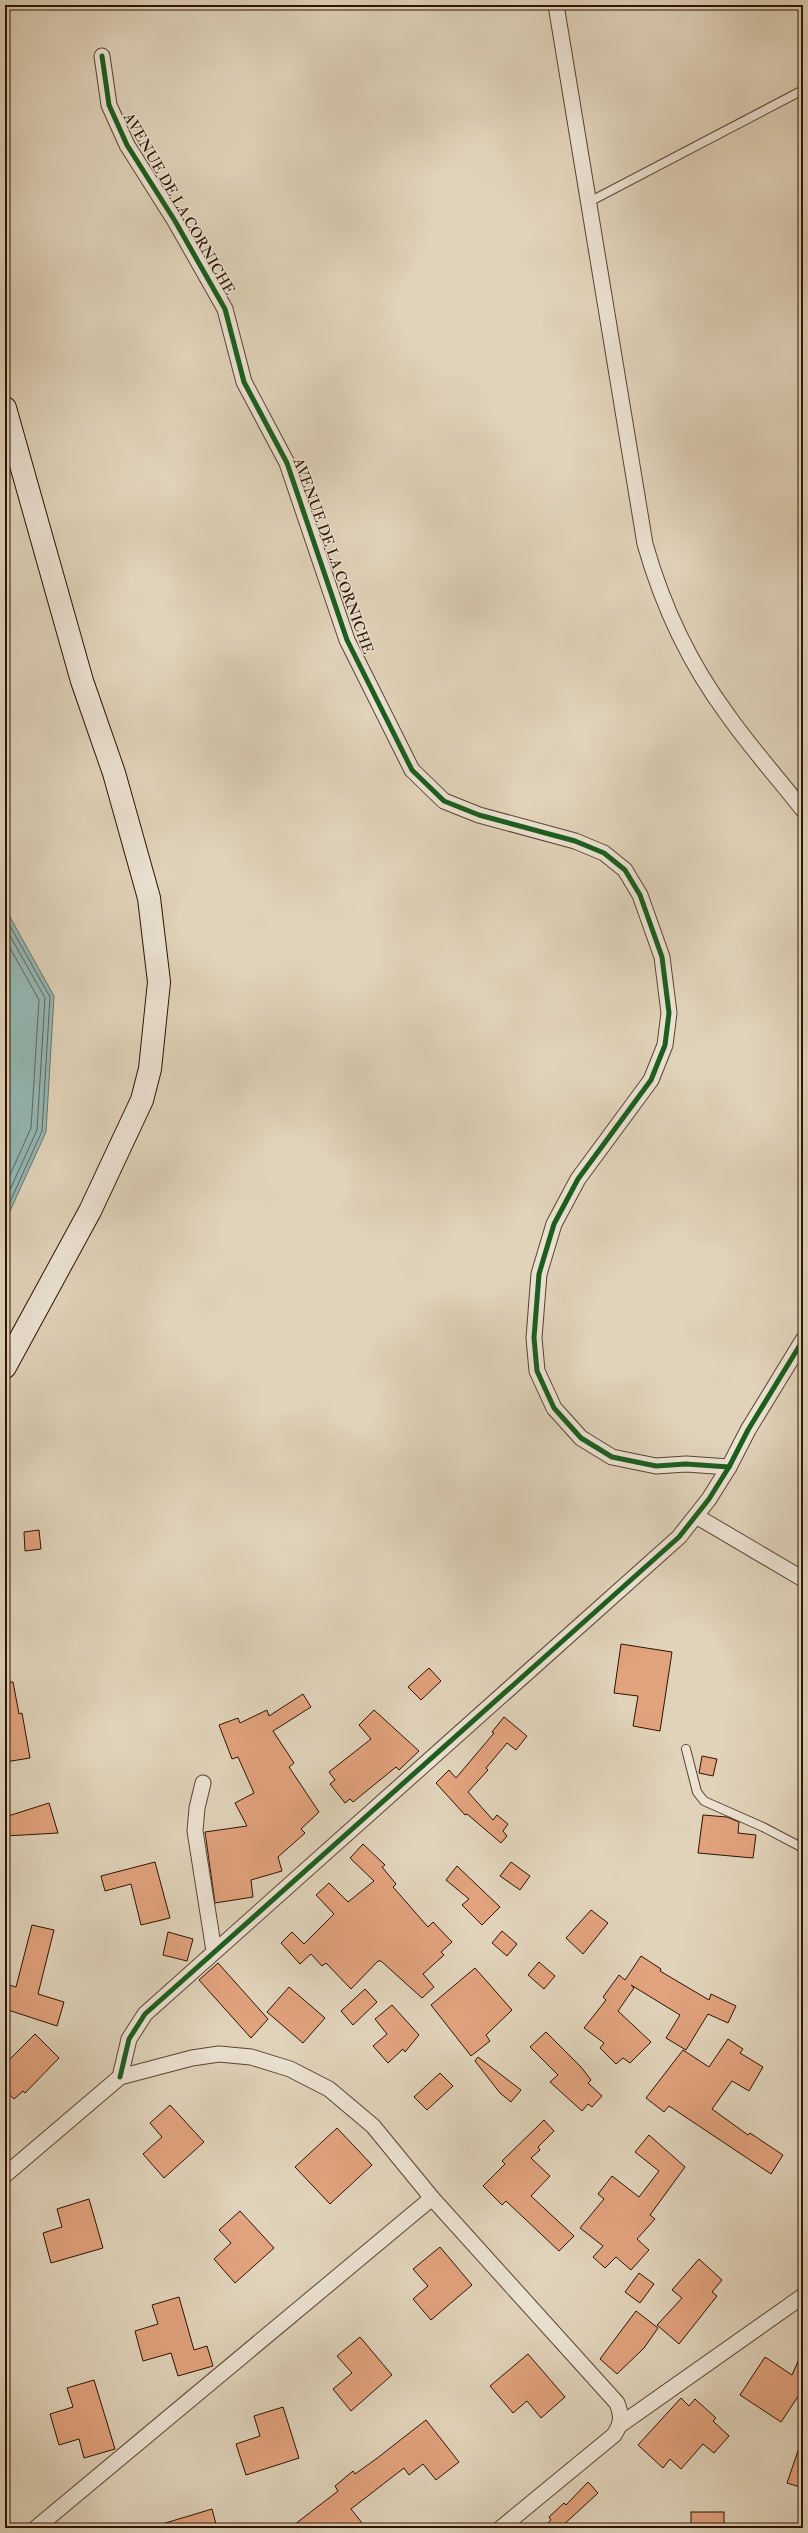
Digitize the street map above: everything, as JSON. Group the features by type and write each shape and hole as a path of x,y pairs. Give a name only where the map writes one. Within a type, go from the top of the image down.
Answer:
{"main road":[{"path":"5,408 82,681 114,773 149,898 159,982 152,1054 142,1100 90,1211 5,1367"}],"street":[{"path":"556,5 645,544 651,566 670,614 702,674 726,714 803,810"},
{"name":"AVENUE DE LA CORNICHE","path":"102,56 109,105 127,145 175,221 225,308 244,382 287,463 347,640 412,770 444,801 479,815 575,841 604,854 624,870 640,895 662,957 669,1013 665,1046 650,1080 578,1179 554,1224 539,1274 534,1338 537,1371 554,1408 581,1438 612,1457 656,1466 686,1464 729,1467"},
{"path":"120,2077 129,2039 145,2014 679,1537 696,1516 729,1467 748,1430 803,1340"},
{"path":"696,1516 803,1579"},
{"path":"203,1783 197,1808 195,1831 214,1951"},
{"path":"5,2175 120,2077 192,2058 219,2054 251,2057 290,2069 330,2089 373,2126 432,2198 617,2403 622,2414 620,2425 614,2435 501,2528"},
{"path":"36,2528 432,2198"},
{"path":"620,2425 803,2296"}],"lane":[{"path":"589,202 803,90"},
{"path":"686,1749 697,1792 704,1801 763,1827 803,1848"}],"water":[{"path":"5,908 54,996 46,1132 5,1222"}],"building":[{"path":"39,1530 41,1549 25,1551 24,1532"},
{"path":"621,1644 672,1652 660,1731 633,1726 638,1696 614,1693"},
{"path":"429,1668 441,1681 421,1700 408,1687"},
{"path":"5,1682 13,1682 19,1714 22,1713 30,1758 5,1762"},
{"path":"303,1694 311,1707 273,1731 294,1763 289,1767 319,1812 301,1829 305,1833 278,1857 282,1871 251,1880 253,1897 215,1903 205,1832 247,1826 235,1803 254,1793 238,1757 232,1759 219,1725 238,1718 240,1723 267,1710 269,1716"},
{"path":"374,1710 419,1751 399,1770 396,1767 353,1802 350,1799 345,1803 330,1784 335,1780 329,1772 371,1739 359,1725"},
{"path":"504,1717 527,1736 516,1750 507,1743 486,1768 488,1770 468,1792 493,1820 497,1815 508,1824 503,1831 507,1836 501,1843 467,1814 465,1815 436,1783 449,1770 456,1778 494,1733 492,1732"},
{"path":"702,1756 717,1759 713,1776 699,1773"},
{"path":"49,1803 58,1833 5,1836 5,1817"},
{"path":"703,1815 727,1817 739,1822 738,1833 756,1835 753,1858 698,1853"},
{"path":"363,1844 385,1865 382,1867 396,1884 393,1887 428,1927 433,1922 452,1942 441,1952 444,1955 423,1974 434,1987 422,1998 381,1961 378,1961 351,1989 326,1963 322,1966 311,1954 300,1964 281,1943 292,1932 304,1944 334,1914 316,1895 329,1883 348,1902 374,1881 350,1858"},
{"path":"155,1862 170,1918 141,1925 131,1884 105,1891 101,1876"},
{"path":"511,1862 530,1876 520,1890 500,1876"},
{"path":"457,1866 500,1907 482,1925 462,1905 469,1899 446,1880"},
{"path":"591,1910 608,1923 583,1954 566,1938"},
{"path":"32,1925 54,1930 38,1994 64,2002 57,2026 5,2009 5,1984 16,1987"},
{"path":"502,1931 517,1944 507,1956 492,1943"},
{"path":"168,1932 193,1939 187,1961 163,1955"},
{"path":"641,1956 661,1969 660,1971 709,2000 711,1994 736,2006 728,2023 708,2014 686,2050 666,2038 680,2015 631,1985 634,1988 618,2011 651,2042 630,2063 623,2058 616,2064 600,2048 604,2043 584,2028 606,2000 603,1997 619,1975 625,1980"},
{"path":"539,1962 555,1976 544,1989 528,1975"},
{"path":"218,1963 268,2019 251,2038 199,1980"},
{"path":"475,1968 512,2010 486,2035 490,2041 471,2056 431,2005"},
{"path":"289,1987 325,2018 303,2043 267,2012"},
{"path":"365,1989 377,2002 353,2025 341,2011"},
{"path":"392,2005 419,2035 405,2052 403,2049 388,2063 373,2046 387,2034 375,2019"},
{"path":"546,2032 581,2067 591,2080 588,2083 602,2096 592,2107 588,2104 582,2111 550,2082 558,2075 530,2047"},
{"path":"35,2034 59,2058 25,2093 23,2091 14,2099 5,2090 5,2064"},
{"path":"728,2039 743,2049 740,2053 763,2067 749,2091 732,2081 712,2109 748,2135 750,2133 783,2155 771,2174 669,2106 664,2112 646,2098 683,2050 709,2067"},
{"path":"478,2057 521,2090 511,2102 500,2093 475,2061"},
{"path":"440,2073 453,2086 427,2110 414,2097"},
{"path":"170,2105 204,2142 164,2178 143,2154 162,2137 150,2123"},
{"path":"544,2120 554,2131 538,2147 540,2150 531,2158 550,2176 531,2196 574,2236 559,2251 506,2201 502,2205 483,2186 505,2164 502,2161"},
{"path":"337,2128 372,2165 330,2204 295,2167"},
{"path":"649,2135 685,2167 650,2215 655,2219 637,2239 649,2250 631,2270 616,2257 605,2268 593,2257 603,2246 580,2228 604,2199 598,2194 612,2176 639,2197 659,2171 635,2152"},
{"path":"89,2199 103,2248 51,2263 43,2233 62,2227 57,2209"},
{"path":"240,2211 274,2248 235,2283 214,2259 231,2243 219,2230"},
{"path":"440,2247 472,2285 431,2320 413,2299 428,2286 413,2269"},
{"path":"699,2259 722,2280 712,2292 717,2296 679,2344 657,2325 682,2298 672,2290"},
{"path":"639,2273 654,2284 640,2303 625,2292"},
{"path":"179,2297 194,2350 207,2346 213,2366 178,2376 171,2353 143,2361 135,2331 158,2324 152,2305"},
{"path":"636,2311 658,2328 644,2348 617,2374 600,2359"},
{"path":"360,2337 392,2375 351,2411 333,2389 352,2373 337,2356"},
{"path":"803,2350 803,2389 781,2422 740,2395 765,2357 792,2375"},
{"path":"528,2354 565,2397 541,2418 527,2401 513,2413 490,2386"},
{"path":"94,2380 115,2449 84,2458 79,2439 59,2445 50,2414 73,2407 67,2388"},
{"path":"681,2398 689,2406 695,2399 716,2418 713,2421 729,2436 714,2453 703,2444 681,2469 670,2459 663,2468 638,2445"},
{"path":"283,2407 299,2458 246,2475 236,2444 260,2436 254,2416"},
{"path":"426,2420 459,2462 436,2480 423,2464 409,2475 404,2468 351,2509 366,2528 290,2528 338,2491 335,2486 353,2471 355,2474"},
{"path":"801,2442 803,2443 803,2488 787,2483"},
{"path":"588,2482 598,2493 560,2528 543,2528 551,2520 549,2517 564,2503 566,2505"},
{"path":"212,2509 217,2528 162,2528 162,2524"},
{"path":"691,2512 724,2512 724,2528 691,2528"}],"cycle path":[{"path":"102,56 109,105 127,145 175,221 225,309 244,382 287,463 347,640 412,770 444,801 479,815 575,841 604,853 625,870 640,895 662,957 669,1013 665,1045 651,1080 578,1179 554,1224 539,1274 534,1338 537,1371 554,1408 581,1438 612,1457 656,1466 686,1464 729,1467"},
{"path":"120,2077 129,2039 145,2014 679,1537 709,1499 729,1467 748,1430 803,1340"}]}
